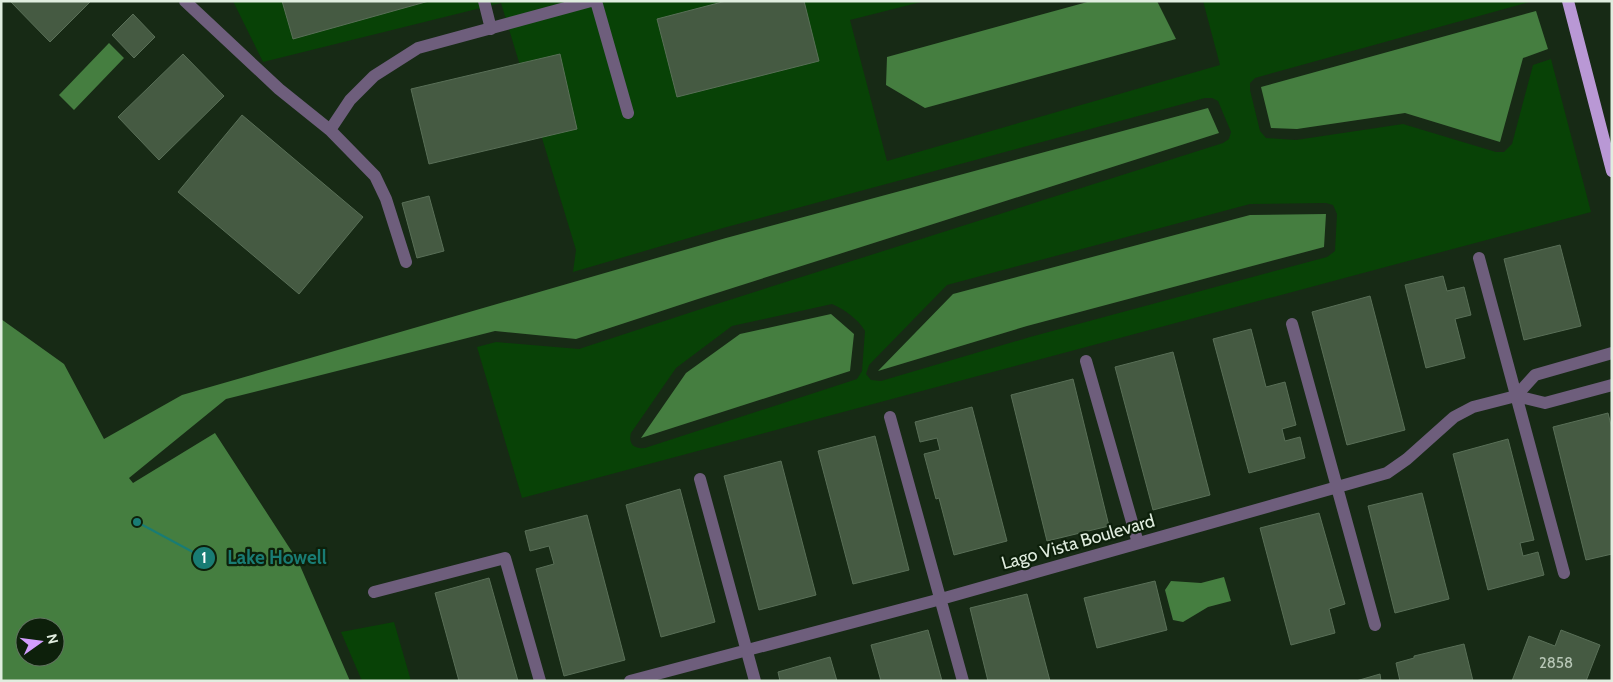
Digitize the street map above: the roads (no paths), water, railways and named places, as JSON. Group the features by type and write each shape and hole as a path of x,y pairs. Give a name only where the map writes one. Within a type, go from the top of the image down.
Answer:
{"main road":[{"path":"1568,1 1612,172"}],"street":[{"path":"185,1 279,89 330,130 374,176 386,200 406,262"},
{"path":"484,1 491,29"},
{"path":"330,130 350,100 374,76 418,48 591,1"},
{"path":"596,1 628,113"},
{"path":"1479,258 1564,572"},
{"path":"1292,324 1375,625"},
{"path":"1516,396 1535,375 1612,353"},
{"path":"1086,361 1138,543"},
{"name":"Lago Vista Boulevard","path":"630,681 941,599 1337,488 1386,473 1407,459 1454,417 1473,407 1516,396 1545,403 1612,385"},
{"path":"890,417 963,681"},
{"path":"700,479 754,681"},
{"path":"374,592 505,558 540,681"}],"place":[{"name":"Lake Howell","path":"137,522"}]}
